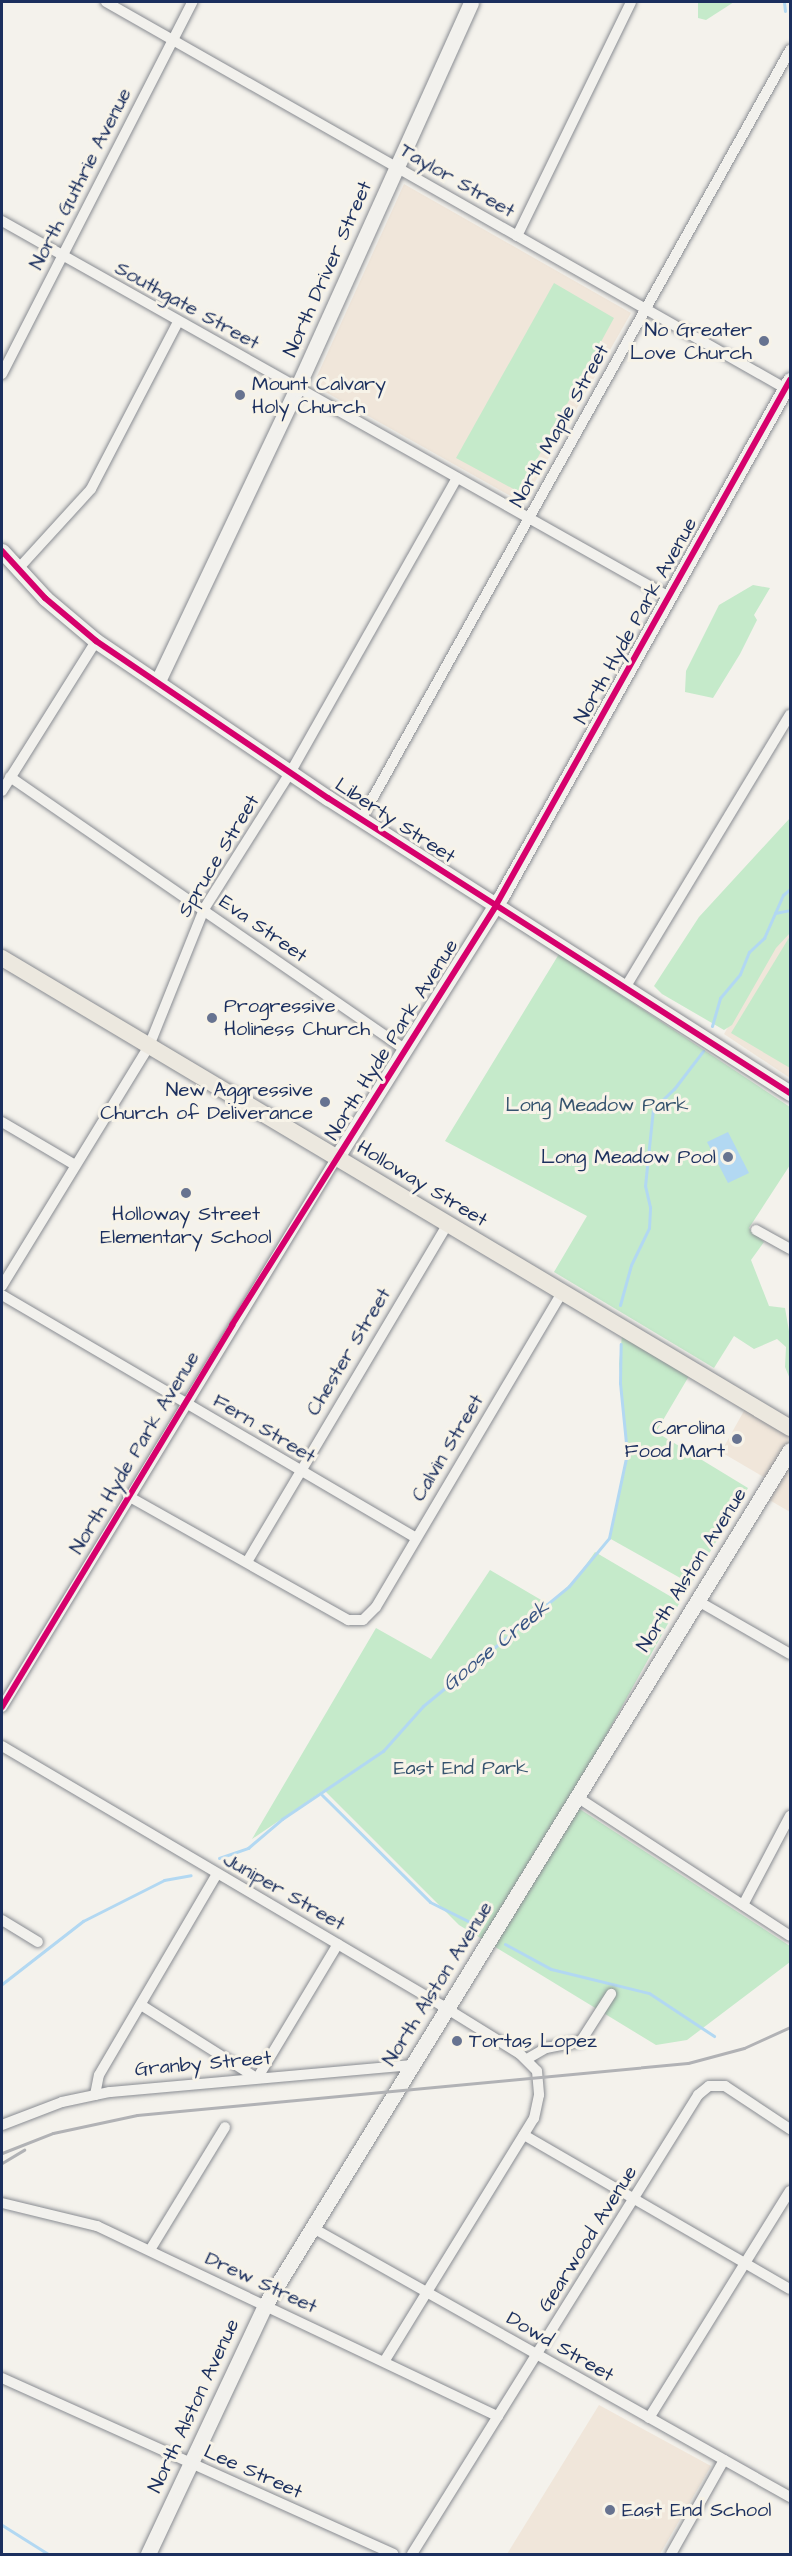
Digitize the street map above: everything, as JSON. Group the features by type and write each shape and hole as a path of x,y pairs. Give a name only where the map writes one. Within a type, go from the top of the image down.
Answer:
{"main road":[{"name":"Holloway Street","path":"2,958 790,1428"}],"street":[{"name":"Taylor Street","path":"106,2 645,310 789,386"},
{"name":"North Guthrie Avenue","path":"2,374 192,2"},
{"name":"North Driver Street","path":"158,681 297,388 471,2"},
{"path":"517,236 631,2"},
{"name":"North Maple Street","path":"361,819 790,50"},
{"name":"Southgate Street","path":"2,221 669,597"},
{"path":"18,569 91,489 178,322"},
{"name":"North Hyde Park Avenue","path":"2,1707 184,1403 496,905 789,386"},
{"name":"Spruce Street","path":"2,1286 149,1046 204,909 290,773 457,478"},
{"name":"Liberty Street","path":"2,551 45,598 96,641 158,681 290,773 790,1094"},
{"path":"2,791 96,641"},
{"path":"625,988 790,715"},
{"name":"Eva Street","path":"10,777 405,1049"},
{"path":"2,1122 75,1165"},
{"name":"Chester Street","path":"247,1562 448,1224"},
{"path":"756,1230 790,1249"},
{"name":"Calvin Street","path":"247,1562 348,1620 363,1620 376,1607 562,1292"},
{"name":"Fern Street","path":"2,1295 416,1538"},
{"name":"North Alston Avenue","path":"148,2554 265,2305 790,1450"},
{"path":"128,1496 247,1562"},
{"path":"698,1601 790,1654"},
{"name":"Juniper Street","path":"2,1746 217,1875 448,2008 527,2059 539,2078 539,2103 524,2135"},
{"path":"577,1797 790,1936"},
{"path":"742,1905 790,1816"},
{"path":"95,2095 99,2075 217,1875"},
{"path":"2,1920 38,1942"},
{"path":"141,2005 257,2077 338,1944"},
{"path":"527,2059 546,2048 581,2041 611,1994"},
{"name":"Granby Street","path":"2,2125 95,2095 257,2077 413,2065"},
{"name":"Gearwood Avenue","path":"412,2554 698,2095 709,2086 726,2086 790,2129"},
{"path":"150,2250 225,2127"},
{"path":"385,2360 426,2290 524,2135 748,2261 790,2289"},
{"path":"649,2418 790,2191"},
{"name":"Drew Street","path":"2,2203 66,2215 150,2250 385,2360 498,2416"},
{"name":"Dowd Street","path":"313,2228 790,2498"},
{"name":"Lee Street","path":"2,2378 393,2554"},
{"path":"670,2554 724,2460"}],"shaded area":[{"path":"404,184 631,313 523,503 313,385"},
{"path":"784,933 790,933 790,1078 724,1034"},
{"path":"745,1409 790,1436 790,1512 766,1498 774,1483 721,1452"},
{"name":"East End School","path":"599,2405 711,2466 660,2554 507,2554"}],"green space":[{"path":"698,2 734,2 706,20 698,18"},
{"path":"554,283 614,318 519,492 456,458"},
{"path":"753,585 770,588 754,615 757,620 740,654 713,698 685,692 686,671 719,605"},
{"path":"790,818 790,933 776,948 732,1025 724,1030 662,994 654,986 699,917"},
{"path":"790,936 790,1068 731,1033"},
{"name":"Long Meadow Park","path":"559,954 790,1107 790,1165 749,1228 764,1242 751,1260 769,1306 785,1308 790,1337 790,1379 785,1367 786,1347 777,1339 754,1349 734,1336 714,1368 554,1272 587,1216 445,1141"},
{"path":"622,1336 689,1376 656,1432 748,1488 691,1584 609,1538 627,1453 619,1364"},
{"name":"East End Park","path":"595,1552 680,1602 569,1802 790,1946 790,1962 687,2040 656,2045 459,1925 324,1790 252,1839 376,1628 431,1659 490,1570 548,1604 575,1580"}],"water":[{"name":"Long Meadow Pool","path":"728,1132 749,1173 728,1183 707,1142"}],"waterway":[{"name":"Goose Creek","path":"784,2 785,11"},
{"name":"Goose Creek","path":"712,1026 720,998 740,974 749,952 764,938 783,895 790,889"},
{"path":"775,913 790,910"},
{"name":"Goose Creek","path":"620,1305 631,1265 649,1228 650,1207 645,1186 653,1109 674,1089 703,1051"},
{"name":"Goose Creek","path":"219,1858 248,1848 282,1819 383,1751 423,1706 569,1586 609,1538 627,1453 620,1383 621,1344"},
{"path":"322,1795 430,1902 480,1927"},
{"name":"Goose Creek","path":"2,1984 83,1921 164,1880 191,1875"},
{"path":"505,1944 551,1969 649,1993 714,2036"},
{"path":"2,2525 48,2554"}],"railway":[{"path":"2,2153 53,2133 137,2115 688,2063 744,2048 790,2027"},
{"path":"2,2163 24,2150"}],"cycle path":[{"path":"2,1707 232,1325 496,905 790,380"},
{"path":"2,551 45,598 96,641 328,798 790,1093"}],"place":[{"name":"No Greater Love Church","path":"764,341"},
{"name":"Mount Calvary Holy Church","path":"240,395"},
{"name":"Progressive Holiness Church","path":"212,1018"},
{"name":"New Aggressive Church of Deliverance","path":"325,1102"},
{"name":"Long Meadow Pool","path":"728,1157"},
{"name":"Holloway Street Elementary School","path":"186,1193"},
{"name":"Carolina Food Mart","path":"737,1439"},
{"name":"Tortas Lopez","path":"457,2041"},
{"name":"East End School","path":"610,2510"}]}
